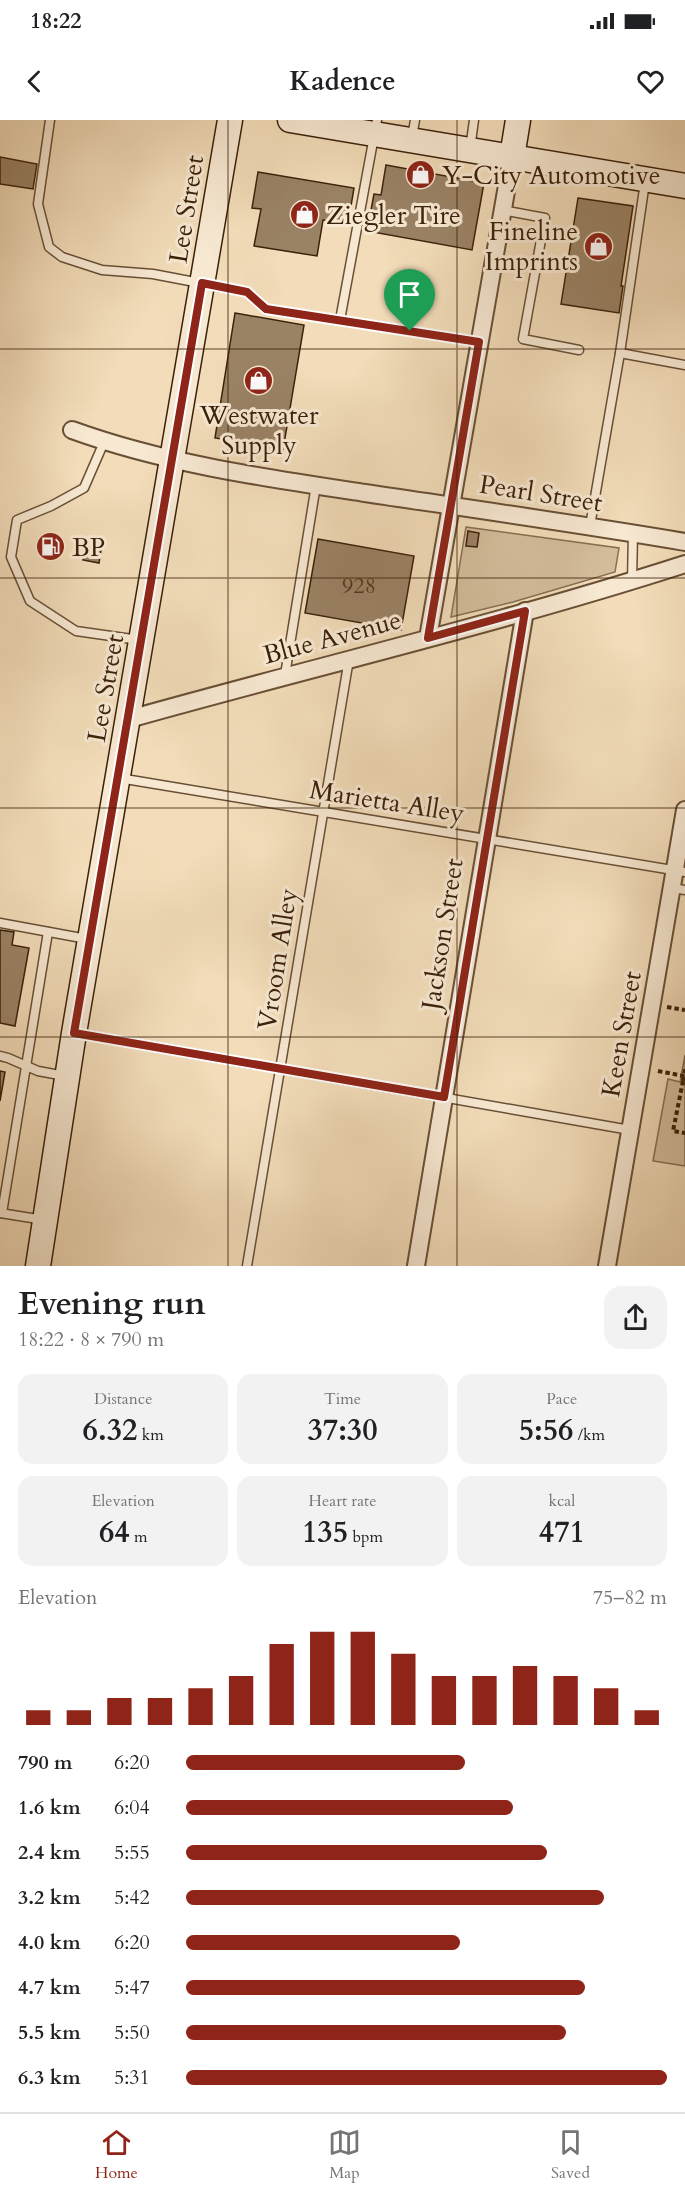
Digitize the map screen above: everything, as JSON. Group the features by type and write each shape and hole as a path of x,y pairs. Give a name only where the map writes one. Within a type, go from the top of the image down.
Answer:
{"street":[{"name":"Lee Street","path":"38,1266 74,1033 230,120"},
{"path":"290,120 413,130 470,150 685,186"},
{"path":"428,638 518,120"},
{"name":"Pearl Street","path":"72,430 104,442 173,460 316,485 685,542"},
{"name":"Blue Avenue","path":"129,719 525,611 685,564"},
{"name":"Jackson Street","path":"416,1266 525,611"},
{"name":"Keen Street","path":"607,1266 641,1068 678,889 685,810"}],"lane":[{"path":"50,120 38,204 49,247 63,257 102,270 153,274 247,292 266,309 479,342"},
{"path":"470,150 474,120"},
{"path":"340,320 376,127"},
{"path":"590,526 620,353 646,178"},
{"path":"502,210 545,218 523,339 579,350"},
{"path":"620,353 685,365"},
{"path":"104,442 84,488 51,506 17,520 11,557 30,601 76,632 142,641"},
{"path":"285,675 316,485"},
{"path":"632,580 633,533"},
{"name":"Vroom Alley","path":"247,1266 349,658"},
{"name":"Marietta Alley","path":"118,778 680,871"},
{"path":"0,923 90,940"},
{"path":"45,1220 1,1213 48,932"},
{"path":"74,1033 630,1130"},
{"path":"0,1056 38,1071 67,1077"}],"path":[{"path":"641,1068 684,1080"},
{"path":"685,1069 673,1131 685,1133"},
{"path":"678,1106 685,1101"}],"shaded area":[{"path":"466,527 619,548 615,572 513,602 451,617"},
{"path":"685,1055 685,1166 653,1161 668,1079 680,1082"}],"building":[{"path":"0,157 37,164 33,189 0,184"},
{"path":"386,165 484,183 472,250 367,231 374,194 381,195"},
{"name":"Ziegler Tire","path":"258,172 354,188 348,224 323,220 317,256 254,246 261,209 252,208"},
{"name":"Fineline Imprints","path":"578,198 633,206 619,313 561,304"},
{"name":"Westwater Supply","path":"235,313 304,325 283,450 215,438"},
{"path":"468,531 479,533 477,547 466,546"},
{"path":"318,539 414,556 401,630 305,613"},
{"path":"85,548 101,550 99,563 83,560"},
{"path":"0,930 14,932 12,945 29,948 15,1026 0,1023"},
{"path":"0,1071 5,1072 0,1101"}],"place":[{"name":"Y-City Automotive","path":"421,175"},
{"name":"Ziegler Tire","path":"305,215"},
{"name":"Fineline Imprints","path":"599,246"},
{"name":"Westwater Supply","path":"259,381"},
{"name":"BP","path":"51,547"}],"route":[{"path":"202,283 247,292 266,309 410,331 479,342 428,638 525,611 444,1097 74,1033 202,283"}]}
